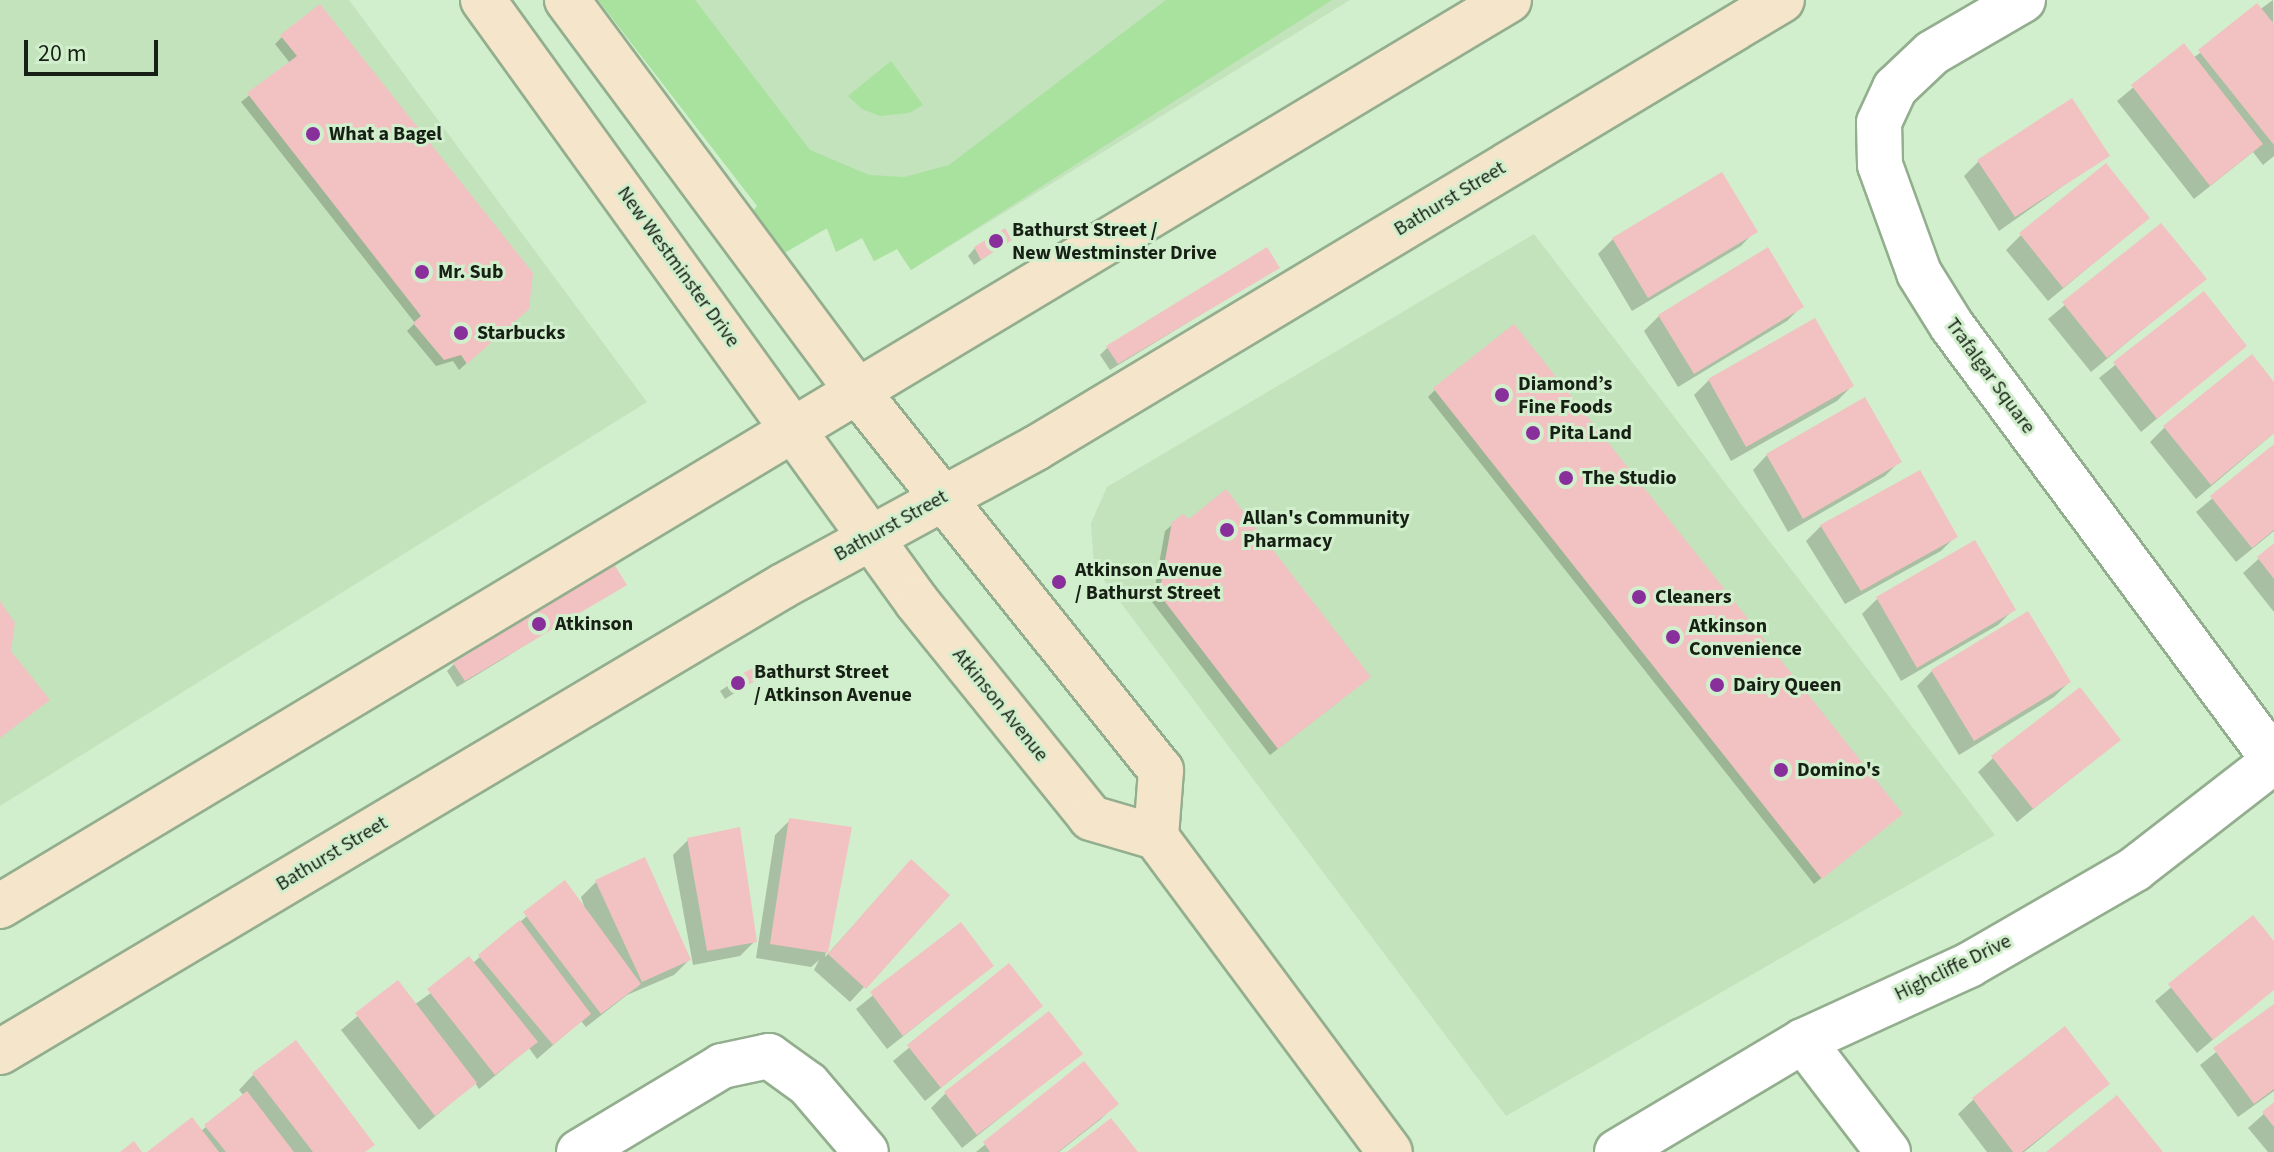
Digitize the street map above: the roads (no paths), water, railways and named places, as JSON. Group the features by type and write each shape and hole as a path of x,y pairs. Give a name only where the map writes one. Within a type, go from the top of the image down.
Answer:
{"main road":[{"name":"New Westminster Drive","path":"483,0 870,537"},
{"path":"567,0 857,391 1161,770 1156,837 1390,1152"},
{"path":"0,906 1509,0"},
{"name":"Bathurst Street","path":"0,1052 870,537 1036,448 1782,0"},
{"name":"Atkinson Avenue","path":"870,537 1091,818 1156,837"}],"street":[{"name":"Trafalgar Square","path":"2023,0 1932,53 1895,88 1879,123 1880,165 1919,273 1952,326 2274,760"},
{"name":"Highcliffe Drive","path":"1617,1152 1803,1041 1969,965 2135,869 2274,760"},
{"path":"1803,1041 1888,1152"},
{"path":"579,1152 722,1066 769,1056 808,1084 866,1152"}],"place":[{"name":"What a Bagel","path":"313,134"},
{"name":"Bathurst Street / New Westminster Drive","path":"996,241"},
{"name":"Mr. Sub","path":"422,272"},
{"name":"Starbucks","path":"461,333"},
{"name":"Diamond’s Fine Foods","path":"1502,395"},
{"name":"Pita Land","path":"1533,433"},
{"name":"The Studio","path":"1566,478"},
{"name":"Allan's Community Pharmacy","path":"1227,530"},
{"name":"Atkinson Avenue / Bathurst Street","path":"1059,582"},
{"name":"Cleaners","path":"1639,597"},
{"name":"Atkinson","path":"539,624"},
{"name":"Atkinson Convenience","path":"1673,637"},
{"name":"Bathurst Street / Atkinson Avenue","path":"738,683"},
{"name":"Dairy Queen","path":"1717,685"},
{"name":"Domino's","path":"1781,770"}]}
